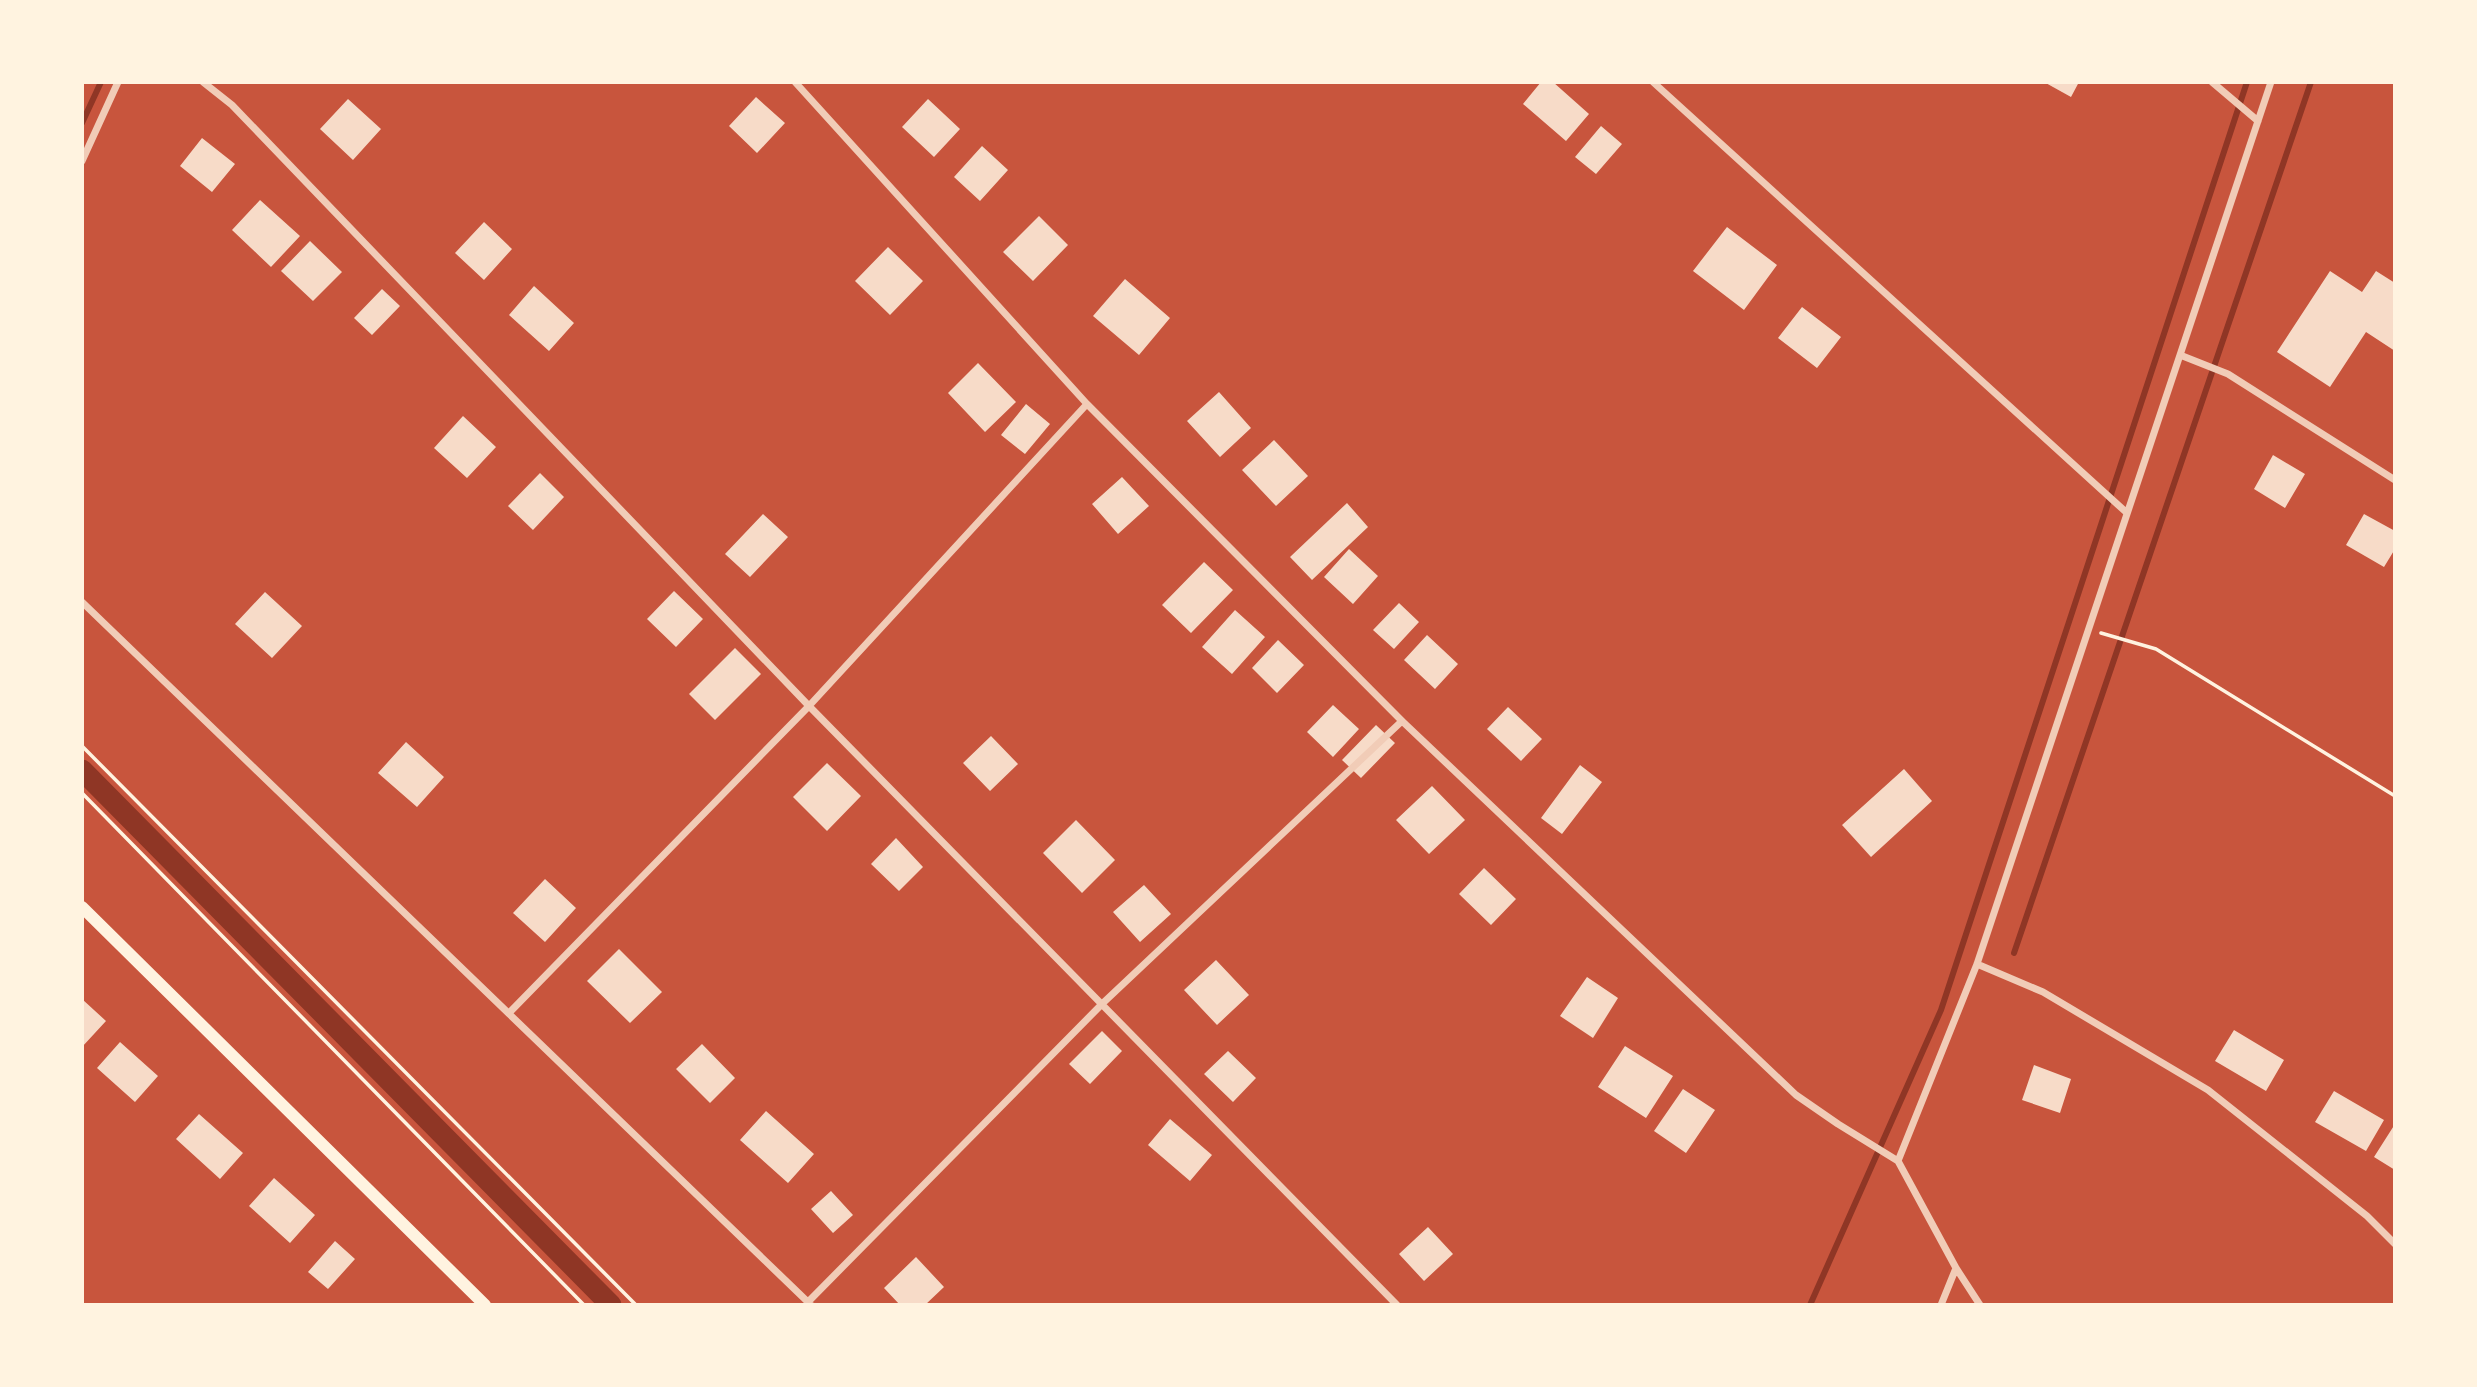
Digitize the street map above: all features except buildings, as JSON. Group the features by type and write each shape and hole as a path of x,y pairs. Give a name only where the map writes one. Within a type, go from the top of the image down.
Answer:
{"main road":[{"path":"82,907 485,1305"}],"street":[{"path":"82,161 118,82"},
{"path":"203,82 232,105 809,706 1397,1305"},
{"path":"795,82 1087,404 1402,721 1796,1095 1899,1161 1956,1268 1980,1305"},
{"path":"1653,82 2127,513"},
{"path":"2212,82 2258,121"},
{"path":"1899,1161 1977,964 2271,82"},
{"path":"2180,355 2228,374 2395,480"},
{"path":"509,1013 809,706 1087,404"},
{"path":"82,602 809,1303 1103,1003 1402,721"},
{"path":"1977,964 2043,992 2208,1090 2367,1216 2395,1244"},
{"path":"1941,1305 1956,1268"}],"path":[{"path":"2089,630 2155,649 2395,796"},
{"path":"82,746 636,1305"},
{"path":"82,793 584,1305"}],"waterway":[{"path":"82,123 101,82"},
{"path":"1810,1305 1941,1010 2247,82"},
{"path":"2014,953 2311,82"},
{"path":"82,770 611,1305"}]}
